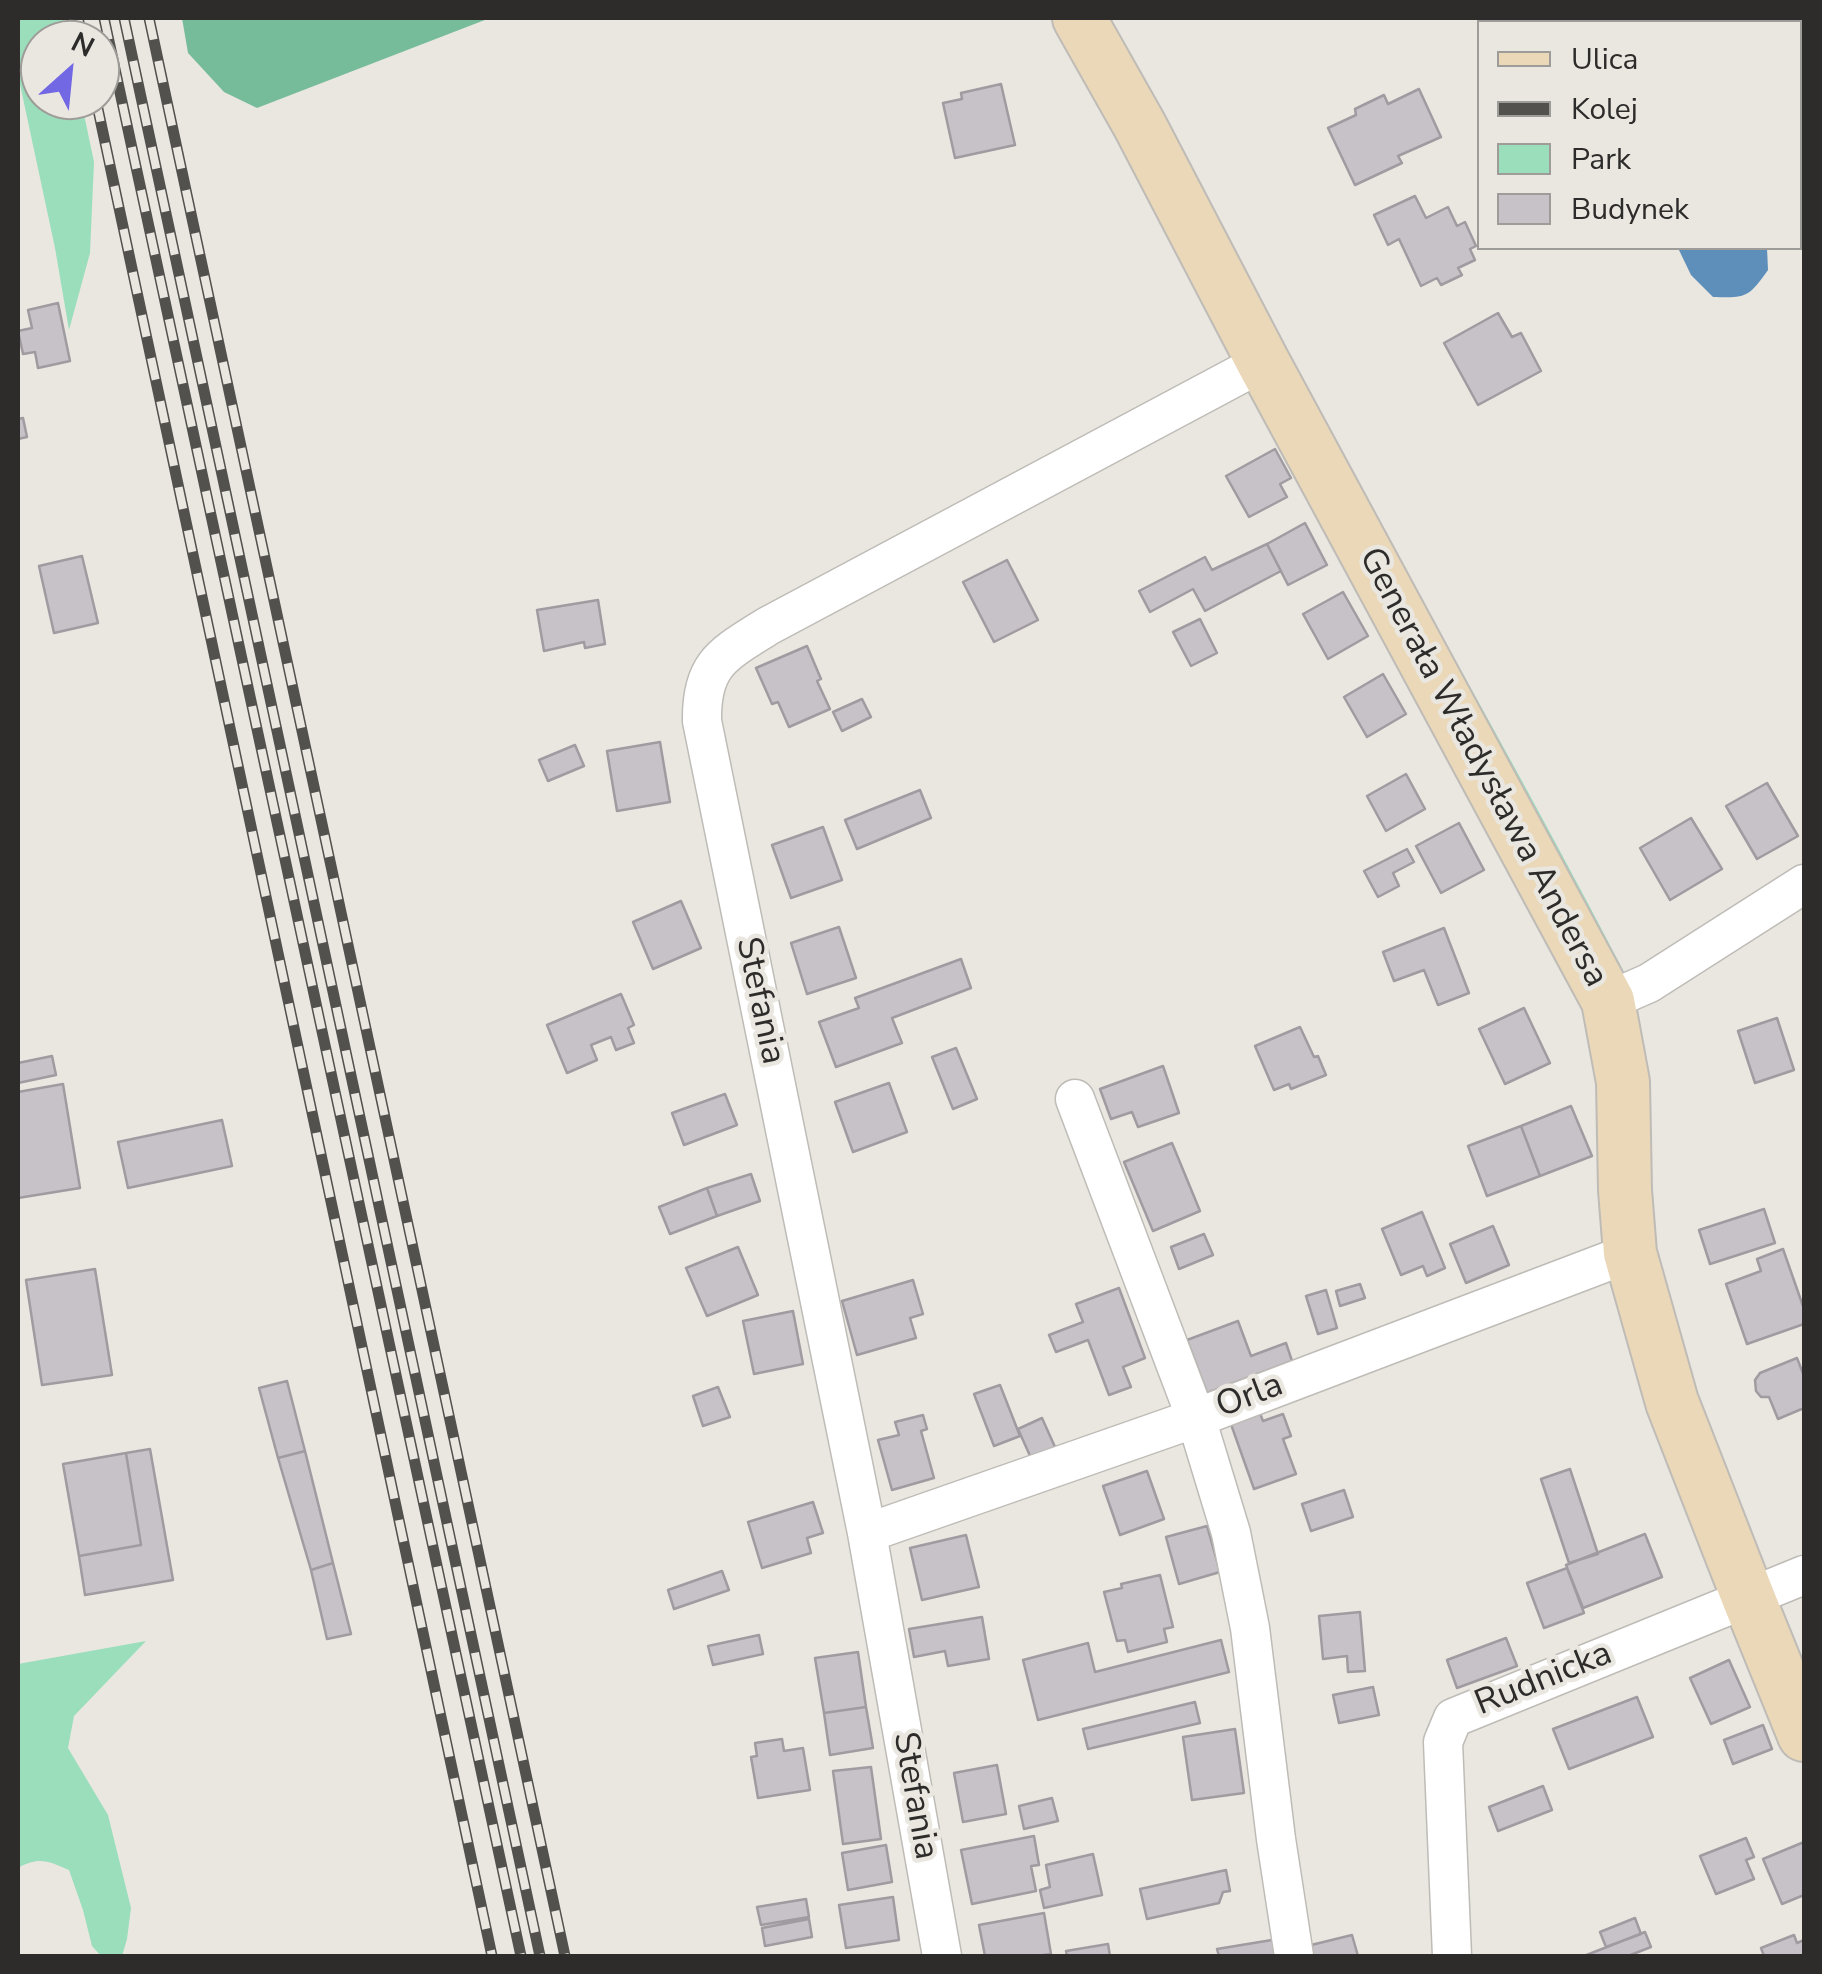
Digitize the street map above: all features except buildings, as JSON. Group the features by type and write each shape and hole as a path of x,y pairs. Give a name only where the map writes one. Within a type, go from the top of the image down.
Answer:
{"street":[{"name":"Generała Władysława Andersa","path":"1079,18 1608,1001 1623,1082 1630,1252 1672,1402 1804,1736"},
{"name":"Stefania","path":"942,1956 867,1533 701,704 708,674 717,661 768,626 1263,362"},
{"path":"1608,1001 1648,982 1804,884"},
{"path":"1076,1099 1196,1418 1231,1533 1244,1594 1294,1956"},
{"name":"Orla","path":"867,1533 1196,1418 1630,1252"},
{"name":"Rudnicka","path":"1452,1956 1443,1742 1453,1718 1804,1575"}],"green space":[{"path":"18,18 64,18 20,20 20,84"},
{"path":"182,18 490,18 257,108 224,92 188,53"},
{"path":"1738,18 1804,18 1804,71 1802,20"},
{"path":"28,120 85,120 94,162 90,253 69,330"},
{"path":"1352,472 1623,970 1614,964 1346,478"},
{"path":"146,1641 74,1716 68,1748 108,1815 131,1908 122,1956 101,1956 92,1946 69,1870 44,1861 18,1868 18,1664"}],"water":[{"path":"1679,250 1767,250 1768,270 1745,294 1713,297 1691,275"}],"railway":[{"path":"104,18 521,1956"},
{"path":"124,18 540,1956"},
{"path":"149,18 565,1956"},
{"path":"100,120 492,1956"}]}
